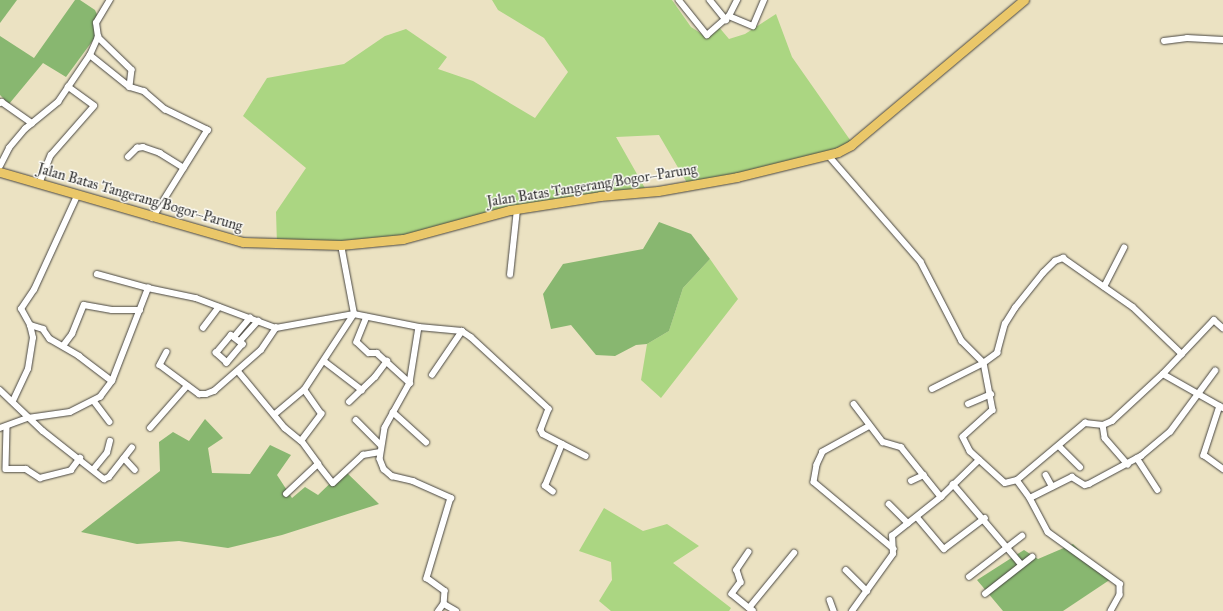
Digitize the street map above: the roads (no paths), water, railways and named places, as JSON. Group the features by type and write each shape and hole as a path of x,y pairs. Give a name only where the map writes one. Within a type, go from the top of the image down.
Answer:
{"main road":[{"name":"Jalan Batas Tangerang/Bogor–Parung","path":"0,172 152,218 243,242 341,245 403,239 517,209 600,196 658,191 829,156 851,145 1024,0"}],"street":[{"path":"0,166 9,148 32,123 53,108 90,55 98,37 96,23 110,0"},
{"path":"679,0 707,35 728,18 737,0"},
{"path":"710,0 728,18 752,26 764,0"},
{"path":"98,37 132,70 130,87"},
{"path":"1164,41 1187,38 1223,40"},
{"path":"90,55 130,87 144,91 165,109 207,129 152,218"},
{"path":"39,184 51,154 94,106 68,87"},
{"path":"0,104 2,102 32,123"},
{"path":"128,157 137,148 143,146 160,153 184,168"},
{"path":"829,156 921,262 962,341 984,363 993,410 963,437 970,451 978,460 1005,483 1017,480 1085,423 1103,425 1112,421 1163,374 1214,320 1223,328"},
{"path":"13,401 30,359 33,338 30,325 21,309 34,290 76,196"},
{"path":"510,275 517,209"},
{"path":"275,414 304,390 354,314 341,245"},
{"path":"1104,287 1124,248"},
{"path":"932,389 984,363 1000,348 1005,324 1016,308 1056,260 1066,259 1134,307 1182,354"},
{"path":"97,274 148,288 181,294 276,328 354,314 419,327 462,331 471,337 549,410 541,432 586,456"},
{"path":"0,428 7,427 28,418 70,412 94,401 112,381 148,288"},
{"path":"63,346 72,334 84,305 112,310 140,310"},
{"path":"203,328 219,307"},
{"path":"367,317 357,342 368,352 376,352 410,383"},
{"path":"234,337 250,318"},
{"path":"240,342 258,321"},
{"path":"30,325 43,329 50,340 63,346 112,381"},
{"path":"419,327 410,383 393,412 380,448 381,463 389,474 413,481 451,498 427,578 445,590 444,604 439,611"},
{"path":"167,352 159,364 199,394 208,394 238,371 269,341 276,328"},
{"path":"432,375 462,331"},
{"path":"231,335 240,342 243,344 226,363 216,353 231,335"},
{"path":"324,361 362,390"},
{"path":"349,402 362,390 387,361"},
{"path":"238,371 285,428 301,441 333,483 363,455 380,448"},
{"path":"1030,498 1073,476 1088,485 1137,458 1170,432 1198,392 1215,371"},
{"path":"1163,374 1198,392 1222,407 1204,454 1223,469"},
{"path":"150,428 187,386"},
{"path":"0,390 13,401 28,418 106,479 132,448"},
{"path":"301,441 321,414 304,390"},
{"path":"968,404 991,394"},
{"path":"94,401 110,422"},
{"path":"854,404 885,444 902,447 941,497"},
{"path":"393,412 426,442"},
{"path":"356,420 380,448"},
{"path":"1103,425 1105,438 1128,464"},
{"path":"870,426 823,452 817,465 814,482 894,549"},
{"path":"7,427 6,469 26,468 40,478 71,470 80,458"},
{"path":"93,470 107,453 110,441"},
{"path":"553,492 545,486 562,444"},
{"path":"1059,446 1080,467"},
{"path":"124,458 135,470"},
{"path":"1137,458 1158,490"},
{"path":"852,611 890,558 894,549 892,536 941,497 978,460"},
{"path":"286,494 318,464"},
{"path":"911,481 924,475"},
{"path":"1046,475 1052,486"},
{"path":"1017,480 1030,498 1048,532 1120,584 1120,595 1112,611"},
{"path":"953,484 978,514 985,518 1022,565"},
{"path":"889,504 908,523"},
{"path":"917,517 944,549 985,518"},
{"path":"969,577 1022,536"},
{"path":"749,552 737,570 741,580 732,594 751,610 794,553"},
{"path":"985,594 1032,557"},
{"path":"846,570 867,591"},
{"path":"830,600 834,611"},
{"path":"444,604 456,611"}]}
